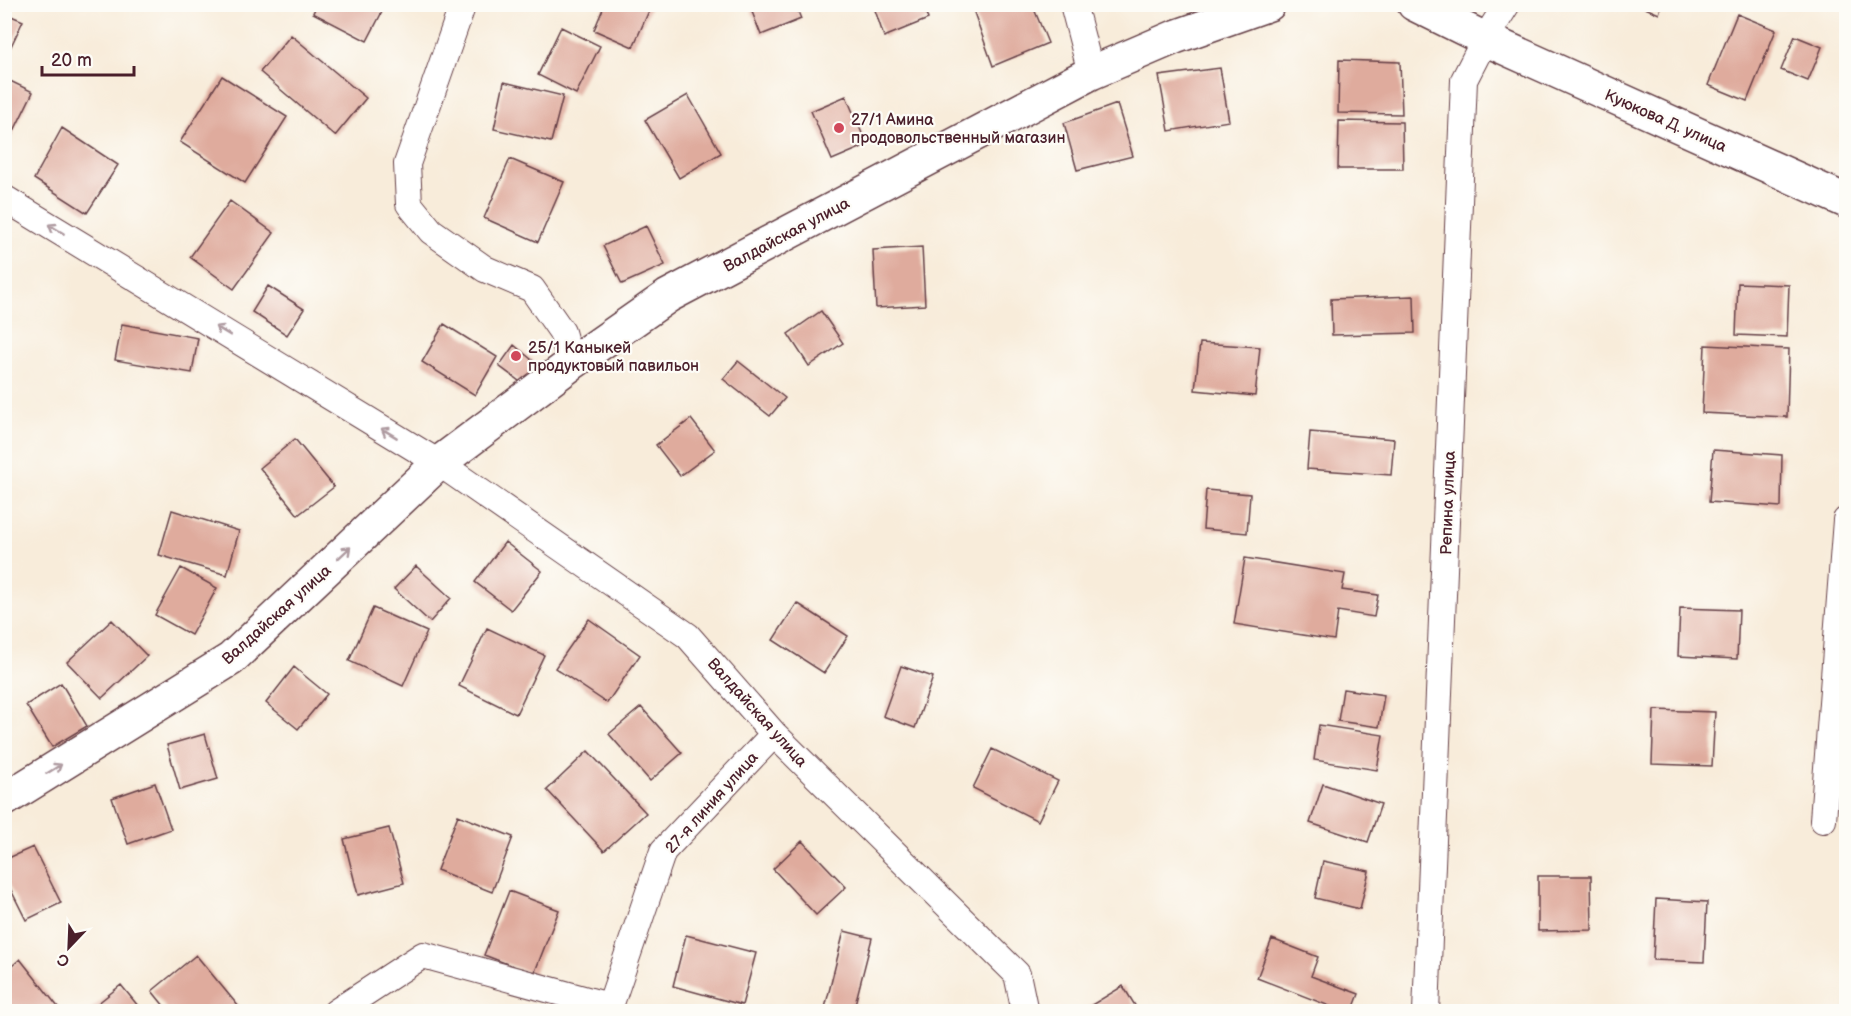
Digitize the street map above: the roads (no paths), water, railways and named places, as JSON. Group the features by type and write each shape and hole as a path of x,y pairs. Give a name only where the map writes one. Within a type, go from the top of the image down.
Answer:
{"street":[{"path":"463,4 407,164 409,204 431,231 485,269 532,289 561,332 571,364"},
{"path":"1073,4 1090,73"},
{"name":"Валдайская улица","path":"4,800 231,659 439,463 571,364 668,296 1090,73 1175,37 1269,4"},
{"path":"1414,4 1485,39"},
{"name":"Репина улица","path":"1426,1011 1464,80 1485,39 1507,4"},
{"name":"Куюкова Д. улица","path":"1485,39 1846,201"},
{"name":"Валдайская улица","path":"4,198 439,463 688,636 774,734 1017,974 1025,1011"},
{"path":"1823,820 1846,520"},
{"name":"27-я линия улица","path":"609,1009 663,851 774,734"},
{"path":"336,1011 423,955 609,1009"}],"place":[{"name":"27/1 Амина продовольственный магазин","path":"839,128"},
{"name":"25/1 Каныкей продуктовый павильон","path":"516,356"}]}
